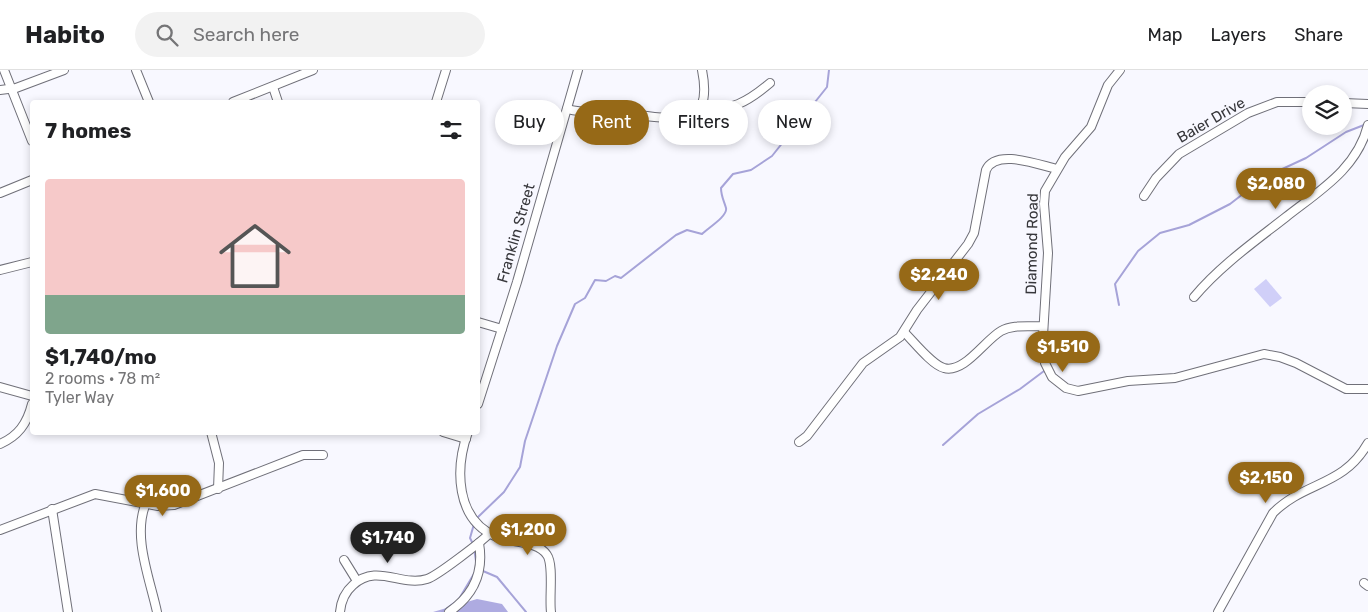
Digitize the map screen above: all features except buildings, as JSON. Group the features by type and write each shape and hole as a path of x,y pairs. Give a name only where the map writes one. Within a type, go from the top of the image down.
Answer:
{"street":[{"path":"4,70 30,136"},
{"path":"0,90 64,70"},
{"path":"136,70 148,100"},
{"path":"238,100 313,70"},
{"path":"437,100 446,70"},
{"name":"Franklin Street","path":"480,398 578,70"},
{"path":"702,70 702,100"},
{"name":"Diamond Road","path":"1120,70 1108,85 1091,126 1057,169 1044,198 1048,236 1043,326 1044,355 1048,370 1055,381 1072,390 1091,389 1128,381 1175,378 1264,354 1296,363 1346,389 1368,389"},
{"path":"746,100 770,83"},
{"path":"273,87 277,100"},
{"name":"Baier Drive","path":"1144,196 1156,178 1179,154 1248,113 1277,102 1302,102"},
{"path":"1352,103 1368,104"},
{"path":"567,109 580,112 659,116"},
{"path":"1194,297 1226,264 1340,174 1359,150 1368,125"},
{"path":"799,442 807,436 863,363 895,342 904,332 918,310 972,239 986,170 990,163 1003,158 1057,169"},
{"path":"0,193 30,181"},
{"path":"0,270 30,262"},
{"path":"480,323 502,329"},
{"path":"904,332 940,366 949,369 963,364 1000,332 1013,327 1043,326"},
{"path":"0,388 30,396"},
{"path":"0,444 14,437 23,427 30,409"},
{"path":"211,435 219,463 218,489"},
{"path":"467,436 459,479 462,495 478,523 490,533 537,547 545,552 551,566 549,595 551,612"},
{"path":"1218,612 1274,513 1288,501 1347,471 1358,459 1368,443"},
{"path":"0,530 95,494 146,504 174,505 304,455 323,455"},
{"path":"146,504 140,531 157,612"},
{"path":"52,509 68,612"},
{"path":"340,612 343,597 358,581 374,574 414,581 424,580 432,577 490,533"},
{"path":"449,612 465,599 477,580 482,565 475,545"},
{"path":"344,560 358,581"}],"shaded area":[{"path":"1266,279 1282,298 1270,307 1254,289"},
{"path":"477,599 502,604 508,612 433,612"}],"waterway":[{"path":"477,518 504,492 520,467 525,441 557,346 575,304 585,298 595,280 606,281 615,276 621,278 676,235 687,230 702,234 717,222 726,211 721,188 733,174 751,170 772,156 827,87 829,70"},
{"path":"1119,305 1115,284 1138,251 1160,233 1189,225 1230,204 1265,177 1306,158 1346,132 1364,125"},
{"path":"943,445 978,414 1020,389 1044,371"},
{"path":"473,544 470,538 474,524"},
{"path":"474,548 476,561"},
{"path":"483,571 497,577 526,612"},
{"path":"459,599 475,572"},
{"path":"442,612 454,603"}]}
